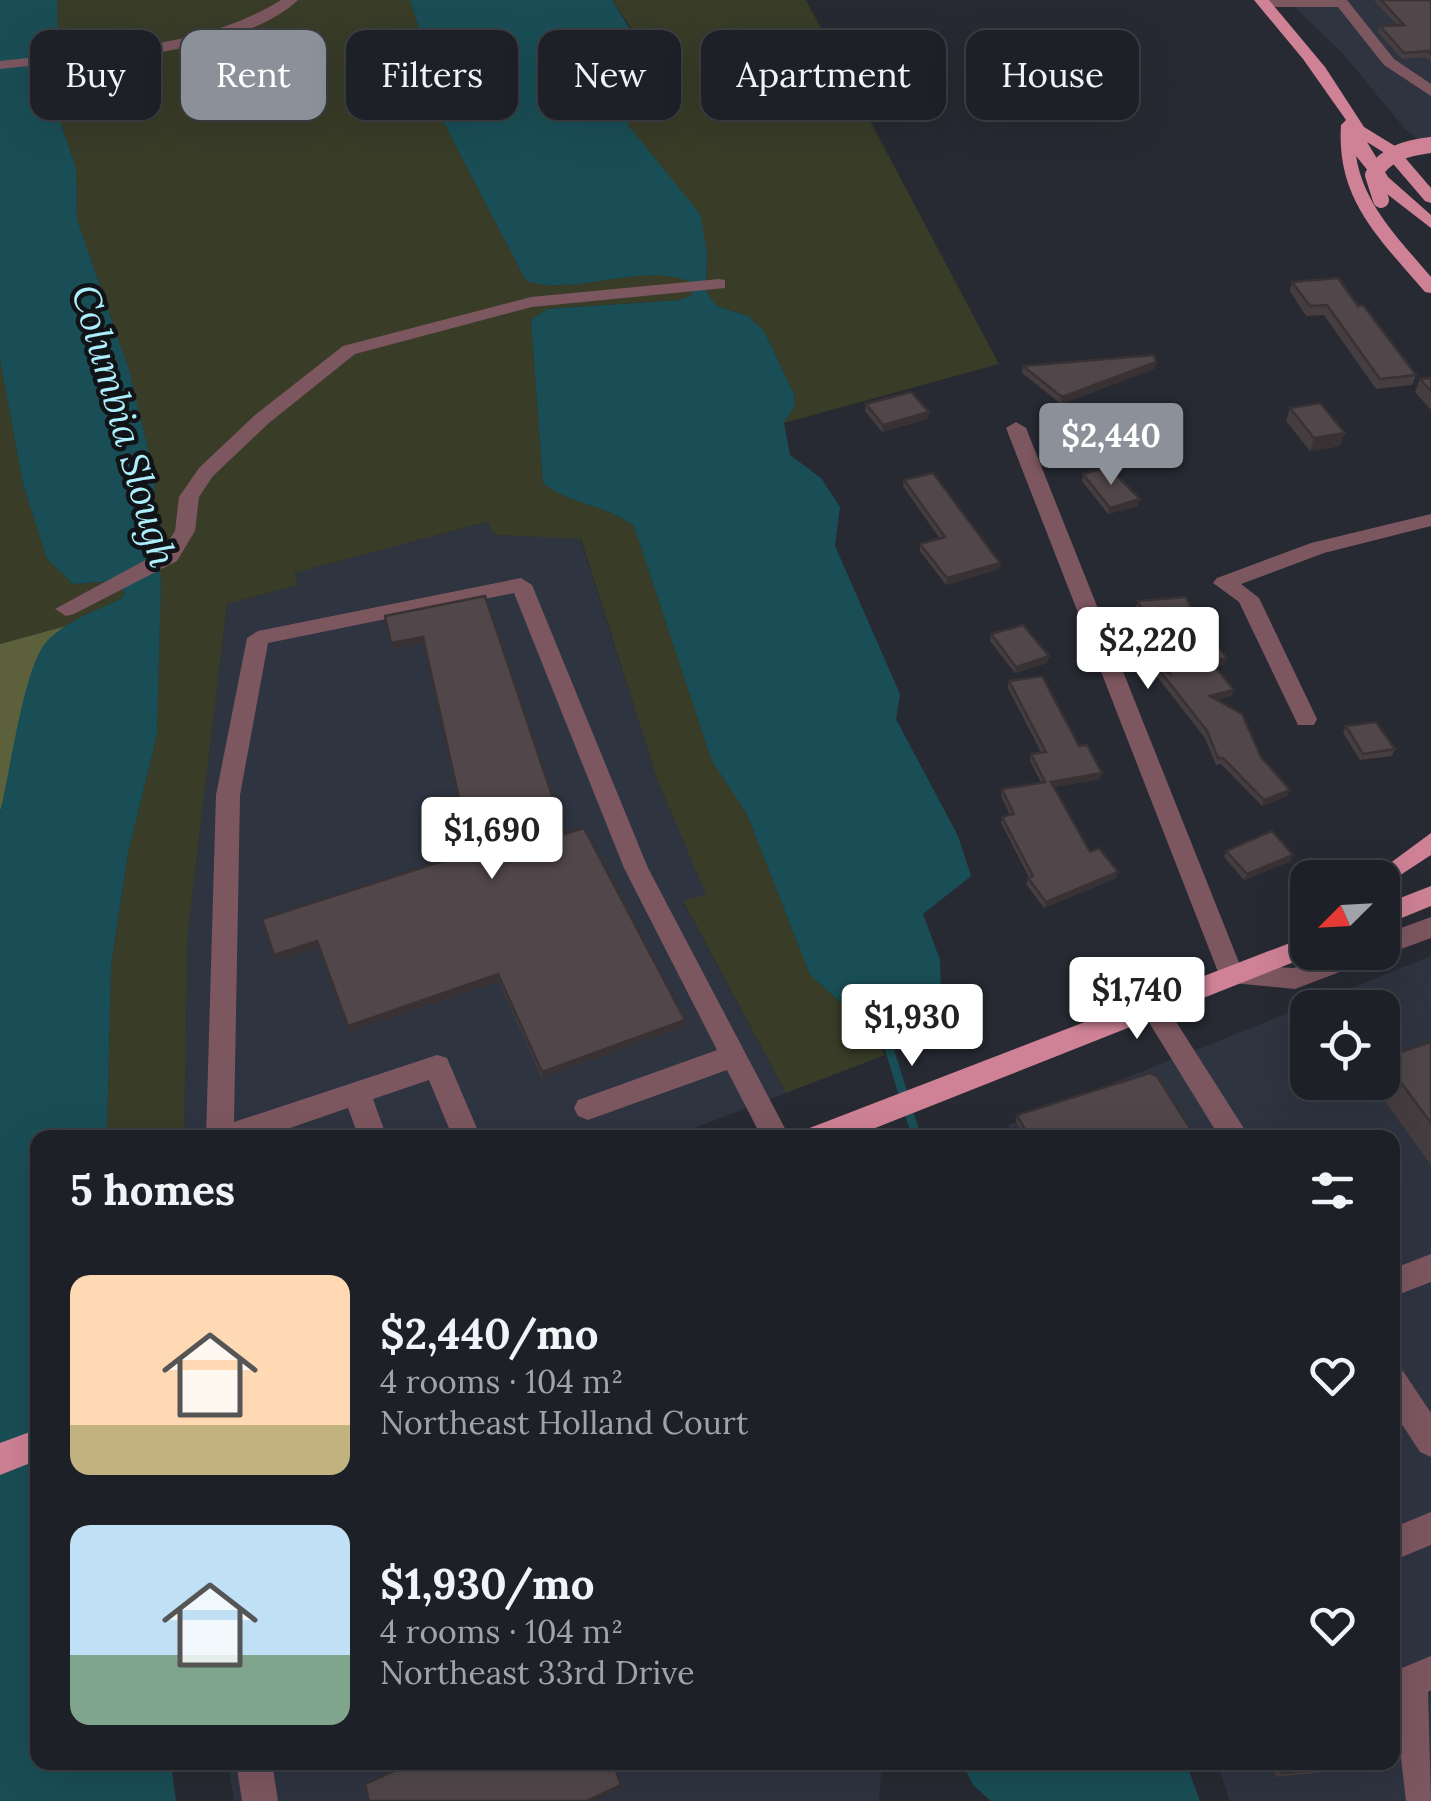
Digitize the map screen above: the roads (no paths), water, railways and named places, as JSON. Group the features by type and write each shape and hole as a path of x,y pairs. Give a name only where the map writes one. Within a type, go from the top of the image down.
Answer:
{"main road":[{"path":"1263,2 1298,41 1350,115 1360,131 1362,151 1411,211 1431,223"},
{"path":"1350,115 1388,136 1431,170"},
{"path":"1350,115 1345,150 1348,173 1366,207 1431,288"},
{"path":"1360,131 1389,148 1431,198"},
{"path":"1426,255 1381,200 1373,175 1381,162 1396,153 1431,146"},
{"path":"1400,865 1431,842"},
{"path":"1400,909 1431,896"},
{"path":"838,1130 1290,953"},
{"path":"0,1459 30,1447"}],"street":[{"path":"0,65 217,38 251,25 292,0"},
{"path":"1263,2 1342,4 1388,62 1431,90"},
{"path":"66,609 163,560 182,538 189,497 206,472 349,350 530,302 719,284"},
{"path":"1016,428 1230,976 1295,980 1320,970"},
{"path":"1306,719 1248,598 1224,584 1318,548 1431,520"},
{"path":"222,1130 228,795 258,638 521,585 636,868 772,1130"},
{"path":"1400,939 1431,927"},
{"path":"1152,1006 1231,1130"},
{"path":"588,1108 733,1056"},
{"path":"267,1130 437,1066 464,1130"},
{"path":"357,1093 370,1130"},
{"path":"1400,1279 1431,1268"},
{"path":"1400,1393 1431,1441"},
{"path":"1400,1542 1431,1528"},
{"path":"1424,1801 1409,1682 1431,1673"},
{"path":"255,1770 260,1801"}],"water":[{"name":"Columbia Slough","path":"0,0 57,0 58,30 30,30 30,120 60,120 76,168 77,219 129,370 155,477 153,528 161,582 157,735 128,853 111,965 107,1130 30,1130 30,1770 172,1770 176,1801 0,1801 0,812 25,695 39,654 64,627 121,599 125,592 112,581 73,584 47,559 23,484 0,359"},
{"path":"410,0 612,0 630,30 538,30 538,120 629,120 628,125 700,214 707,252 706,291 717,306 748,316 764,331 794,394 795,405 784,423 790,455 821,478 840,507 835,546 900,694 896,719 958,836 971,876 923,914 940,960 941,998 932,1008 870,1028 810,975 747,814 712,761 634,526 543,483 531,320 547,309 680,300 692,295 691,282 651,275 566,285 526,281 442,120 518,120 518,30 419,30"},
{"path":"966,1770 1189,1770 1200,1801 991,1801 973,1785"}],"waterway":[{"path":"882,1026 914,1130"}]}
